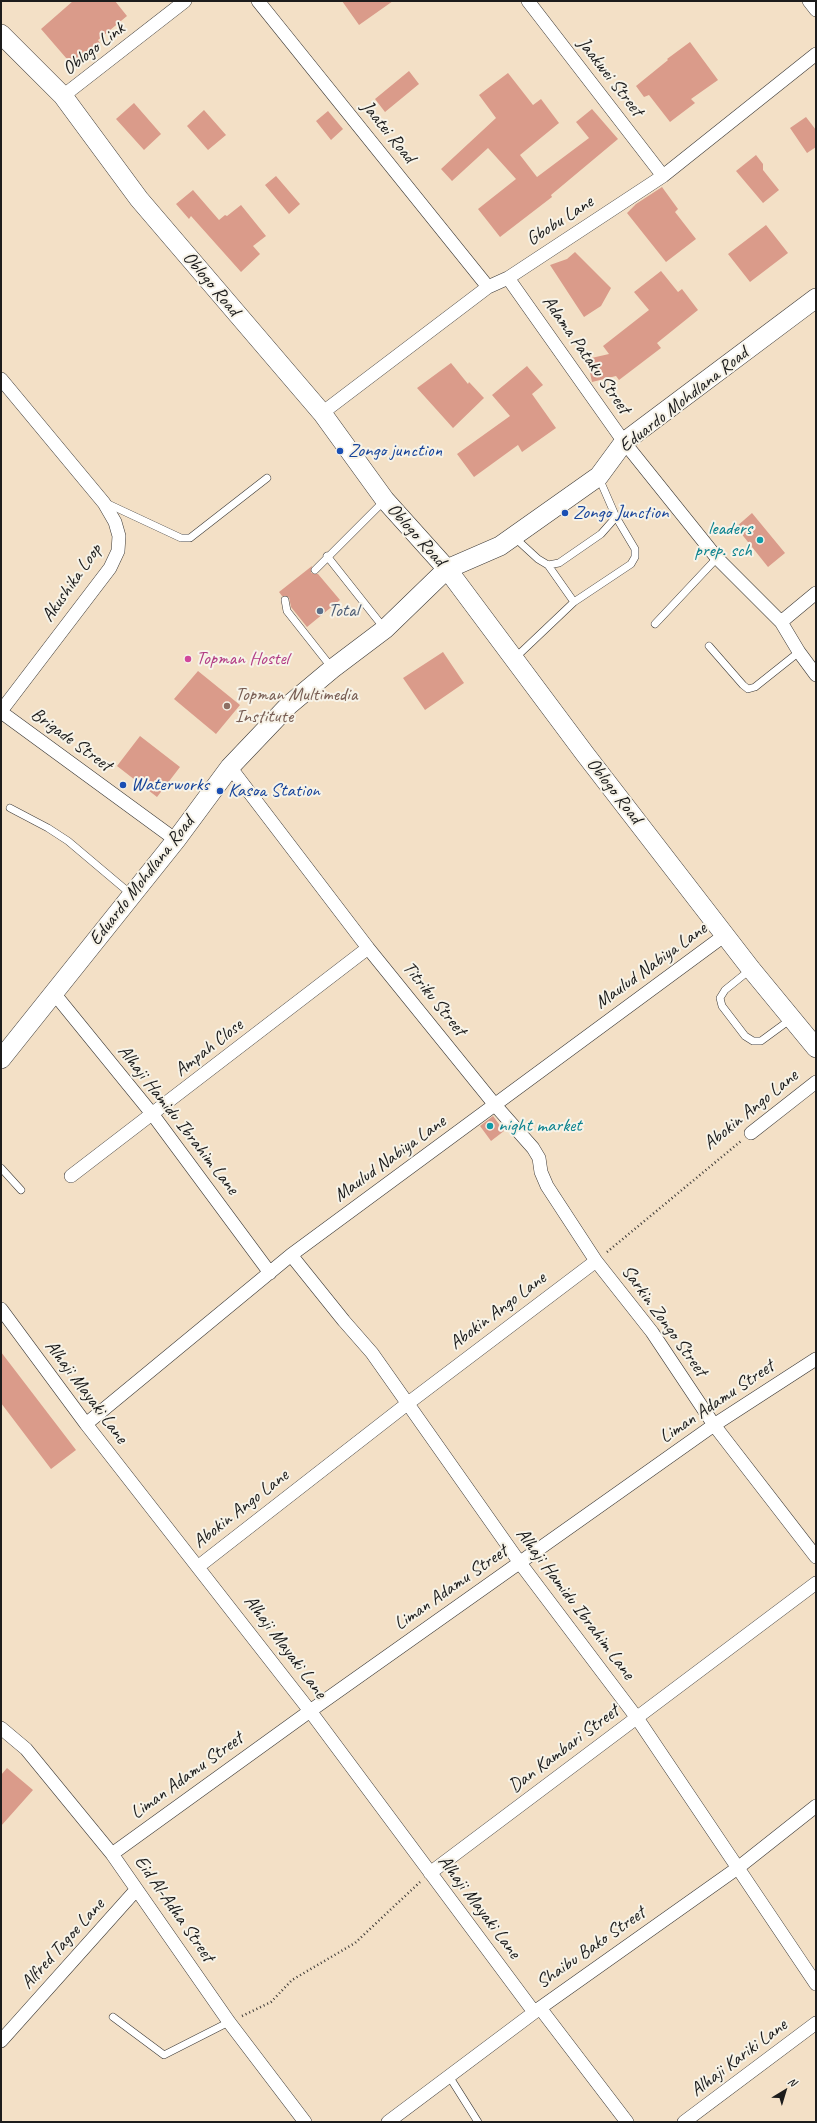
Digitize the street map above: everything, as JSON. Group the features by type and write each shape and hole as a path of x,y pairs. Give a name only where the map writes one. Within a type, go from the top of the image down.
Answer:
{"main road":[{"name":"Oblogo Road","path":"1,34 64,96 139,199 322,413 385,500 447,570 515,658 585,754 751,969 816,1048"},
{"name":"Eduardo Mohdlana Road","path":"1,1059 53,992 176,840 230,767 288,705 332,668 385,629 447,570 500,546 599,476 624,442 816,298"}],"street":[{"name":"Oblogo Link","path":"64,96 185,1"},
{"name":"Jaatei Road","path":"258,1 488,287"},
{"name":"Jaakwei Street","path":"528,1 662,176"},
{"path":"809,1 816,10"},
{"name":"Gbobu Lane","path":"322,413 488,287 508,278 662,176 816,54"},
{"name":"Adama Pataku Street","path":"508,278 624,442 717,558 781,622 799,652 816,674"},
{"name":"Akushika Loop","path":"1,379 104,503 115,522 119,536 118,551 110,568 1,712"},
{"path":"781,622 816,593"},
{"name":"Brigade Street","path":"1,712 176,840"},
{"name":"Titriku Street","path":"230,767 368,948 495,1105 533,1148 539,1158 541,1172 547,1186 596,1261"},
{"name":"Maulud Nabiya Lane","path":"86,1424 291,1255 725,935"},
{"name":"Ampah Close","path":"71,1176 153,1115 368,948"},
{"name":"Alhaji Hamidu Ibrahim Lane","path":"53,992 153,1115 270,1273"},
{"name":"Abokin Ango Lane","path":"751,1133 816,1082"},
{"name":"Alhaji Hamidu Ibrahim Lane","path":"291,1255 344,1321 372,1352 407,1404 520,1563 637,1718 816,1984"},
{"name":"Abokin Ango Lane","path":"199,1566 407,1404 596,1261"},
{"name":"Sarkin Zongo Street","path":"596,1261 652,1332 714,1425 816,1557"},
{"name":"Alhaji Mayaki Lane","path":"1,1309 86,1424 199,1566 310,1711 430,1873 627,2122"},
{"name":"Liman Adamu Street","path":"112,1854 310,1711 714,1425 816,1359"},
{"name":"Dan Kambari Street","path":"430,1873 816,1583"},
{"name":"Eid Al-Adha Street","path":"1,1728 26,1749 112,1854 229,2022 305,2122"},
{"name":"Shaibu Bako Street","path":"388,2122 537,2010 738,1867 816,1806"},
{"name":"Alfred Tagoe Lane","path":"1,2041 136,1890"},
{"name":"Alhaji Kariki Lane","path":"684,2122 816,2023"}],"lane":[{"path":"515,658 574,602 631,564 635,557 635,549 616,517 599,476"},
{"path":"104,503 181,538 190,538 267,478"},
{"path":"315,570 327,556 385,500"},
{"path":"548,565 559,563 601,534 616,517"},
{"path":"514,536 538,559 548,565 574,602"},
{"path":"327,556 385,629"},
{"path":"656,624 717,558"},
{"path":"285,600 287,611 332,668"},
{"path":"709,646 748,689 755,687 799,652"},
{"path":"10,808 48,828 68,841 132,895"},
{"path":"751,969 724,990 720,998 722,1006 745,1036 753,1041 761,1041 791,1018"},
{"path":"1,1168 21,1190"},
{"path":"112,2017 164,2055 229,2022"},
{"path":"449,2076 478,2122"}],"path":[{"name":"Abokin Ango Lane","path":"596,1261 751,1133"},
{"path":"229,2022 271,2002 292,1980 355,1943 430,1873"}],"building":[{"path":"73,1 115,1 127,16 98,40 100,43 73,66 41,29"},
{"path":"342,1 393,1 359,25"},
{"path":"690,42 718,80 691,99 695,103 670,122 649,95 644,97 636,86 668,60 667,59"},
{"path":"409,71 419,84 385,112 375,99"},
{"path":"508,73 533,105 541,99 559,123 520,155 537,177 589,138 576,122 592,109 618,139 551,195 552,197 500,237 478,209 516,179 488,148 452,181 441,169 496,118 479,95"},
{"path":"134,103 161,134 144,150 116,119"},
{"path":"204,110 226,135 208,150 187,126"},
{"path":"328,111 343,129 331,140 316,121"},
{"path":"806,117 816,130 816,147 807,153 790,128"},
{"path":"756,155 763,164 763,170 779,190 763,203 736,171"},
{"path":"276,176 300,204 289,214 265,185"},
{"path":"662,187 678,209 675,212 696,239 666,262 627,213 636,204"},
{"path":"193,190 219,220 225,215 227,216 241,205 266,236 253,246 260,254 241,272 191,216 189,219 176,204"},
{"path":"766,225 788,253 750,282 728,254"},
{"path":"575,252 611,288 601,306 584,317 550,265 567,259"},
{"path":"661,271 678,292 682,289 698,310 657,343 661,348 619,380 616,376 592,382 587,359 609,354 603,346 649,310 634,292"},
{"path":"451,363 468,384 469,382 484,398 453,428 417,388"},
{"path":"527,366 543,385 532,394 556,428 522,452 518,445 474,477 457,454 510,416 492,395"},
{"name":"leaders prep. sch","path":"752,513 785,553 768,567 736,527"},
{"path":"312,566 311,573 318,574 340,600 307,627 291,607 289,597 282,596 279,592"},
{"path":"443,652 464,683 425,710 403,678"},
{"path":"198,671 240,705 216,734 174,699"},
{"path":"140,736 180,767 157,797 117,766"},
{"name":"night market","path":"493,1116 504,1131 491,1141 480,1126"},
{"path":"1,1352 76,1450 51,1469 1,1403"},
{"path":"7,1768 33,1790 1,1826 1,1775"}],"place":[{"name":"Zongo junction","path":"340,451"},
{"name":"Zongo Junction","path":"565,513"},
{"name":"leaders prep. sch","path":"760,540"},
{"name":"Total","path":"320,611"},
{"name":"Topman Hostel","path":"188,659"},
{"name":"Topman Multimedia Institute","path":"227,706"},
{"name":"Waterworks","path":"123,785"},
{"name":"Kasoa Station","path":"220,791"},
{"name":"night market","path":"490,1126"}]}
